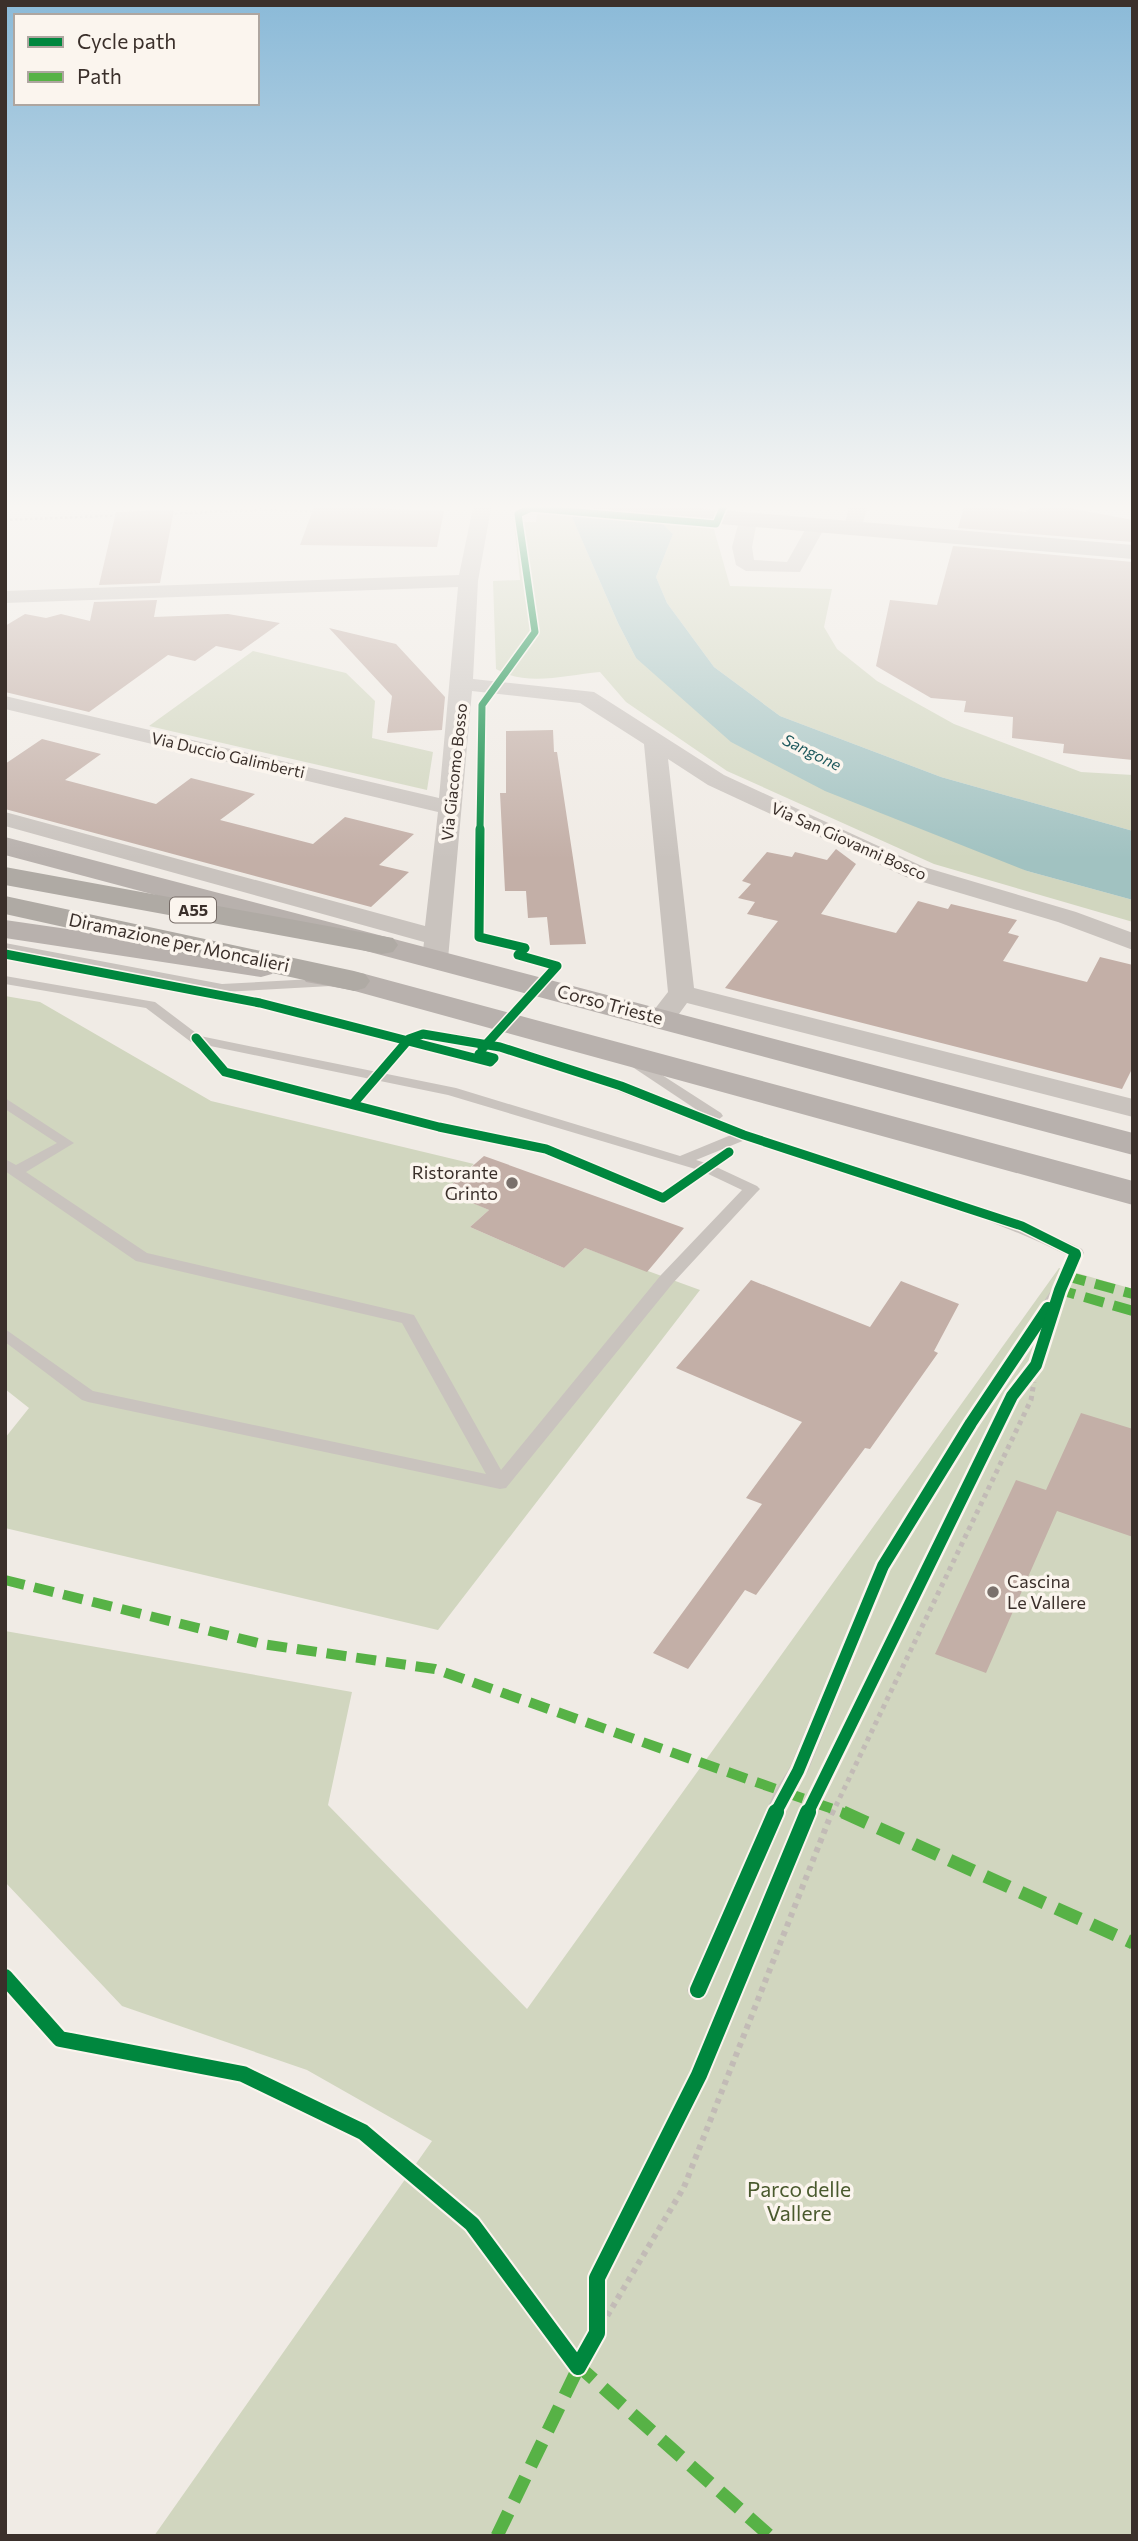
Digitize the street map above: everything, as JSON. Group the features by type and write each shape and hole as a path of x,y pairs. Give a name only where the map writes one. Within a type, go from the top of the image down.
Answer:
{"highway":[{"name":"Diramazione per Moncalieri","path":"5,876 382,945"},
{"name":"Diramazione per Moncalieri","path":"5,905 354,981"}],"main road":[{"name":"Corso Trieste","path":"5,846 382,945 436,948 671,1006 1133,1143"},
{"path":"5,929 354,981 1133,1193"}],"street":[{"name":"Via Giacomo Bosso","path":"436,948 466,622"},
{"name":"Via San Giovanni Bosco","path":"462,684 586,697 716,780 915,872 1068,917 1133,942"},
{"name":"Via Duccio Galimberti","path":"5,702 450,808"},
{"path":"655,742 671,1006"},
{"path":"5,819 436,948"},
{"name":"Corso Trieste","path":"671,1006 1133,1108"}],"lane":[{"path":"5,947 222,988 354,981"},
{"path":"5,980 150,1005 196,1039 451,1091 707,1168 752,1189 667,1279 500,1483"},
{"path":"409,1039 423,1034 500,1047 621,1086 744,1135 1022,1226 1076,1253 1060,1290 971,1423 883,1566 798,1771 785,1791 698,1990"},
{"path":"618,1053 744,1135"},
{"path":"5,1102 67,1143 10,1168"},
{"path":"681,1161 744,1135"},
{"path":"10,1168 142,1257 408,1319 500,1483"},
{"path":"5,1334 88,1396 500,1483"}],"path":[{"path":"1020,1386 1035,1371"},
{"path":"597,2333 684,2187 834,1808 1031,1400 1035,1371"},
{"path":"597,2306 597,2333"}],"green space":[{"path":"494,622 617,622 636,658 1027,871 1133,900 1133,922 934,864 727,771 626,702 600,672 533,679 496,669"},
{"path":"681,622 825,622 824,627 837,649 877,681 954,724 1081,772 1133,775 1133,831 941,777 780,716 714,667"},
{"path":"253,651 346,673 375,701 372,738 433,752 427,790 149,726"},
{"path":"5,996 40,1002 211,1101 474,1164 445,1190 489,1210 470,1227 564,1268 585,1248 700,1290 438,1630 5,1528 5,1438 29,1408 5,1389"},
{"name":"Parco delle Vallere","path":"1059,1268 1133,1289 1133,2536 154,2536 432,2141 307,2070 122,2006 5,1882 5,1631 352,1692 328,1805 527,2009"}],"water":[{"name":"Sangone","path":"681,622 714,667 780,716 941,777 1133,831 1133,900 1027,871 825,791 731,742 636,658 618,623"}],"building":[{"path":"12,622 280,623 241,651 216,646 195,661 168,655 89,712 5,692 5,626"},
{"path":"885,622 1133,622 1133,760 1063,753 1064,744 1012,738 1013,717 964,712 966,701 931,698 876,666"},
{"path":"329,628 396,644 445,697 442,730 387,733 392,696"},
{"path":"553,730 554,752 557,752 586,944 550,945 547,917 528,918 526,891 505,891 500,793 506,793 506,731"},
{"path":"42,739 101,754 65,780 156,804 191,778 255,794 220,820 313,844 345,817 414,834 379,865 409,872 371,907 5,809 5,764"},
{"path":"836,849 856,864 821,914 896,933 918,901 948,909 951,904 1017,920 1008,933 1019,936 1003,961 1087,982 1100,957 1133,965 1133,1067 1122,1089 725,988 778,921 747,914 755,902 738,898 751,884 742,881 767,852 792,857 795,852 827,860"},
{"path":"484,1156 684,1228 647,1272 585,1248 564,1268 470,1227 489,1210 444,1191"},
{"path":"751,1280 870,1327 901,1281 959,1304 934,1351 938,1353 870,1449 865,1448 756,1595 745,1590 688,1669 653,1653 762,1504 746,1498 802,1422 676,1368"},
{"name":"Cascina Le Vallere","path":"1081,1413 1133,1429 1133,1537 1057,1511 986,1673 935,1654 1016,1480 1046,1490"}],"marked path":[{"path":"1066,1276 1133,1294"},
{"path":"1058,1294 1060,1290 1133,1311"},
{"path":"5,1580 262,1644 435,1669 834,1808 1133,1943"},
{"path":"574,2362 770,2536"},
{"path":"497,2536 581,2362"}],"cycle path":[{"path":"482,1049 557,966 518,955 525,948 479,937 482,705 535,632 533,622"},
{"path":"5,954 260,1003 490,1062 494,1058 479,1054"},
{"path":"5,1977 60,2039 243,2074 363,2132 472,2224 578,2367 597,2333 597,2278 699,2075 821,1780 1012,1396 1036,1365 1060,1290 1076,1253 1022,1226 744,1135 621,1086 500,1047 423,1034 409,1039 353,1104"},
{"path":"196,1038 225,1072 439,1127 546,1149 663,1198 729,1152"},
{"path":"698,1990 785,1791 798,1771 883,1566 971,1423 1048,1308"}],"place":[{"name":"Ristorante Grinto","path":"512,1183"},
{"name":"Cascina Le Vallere","path":"993,1592"}]}
